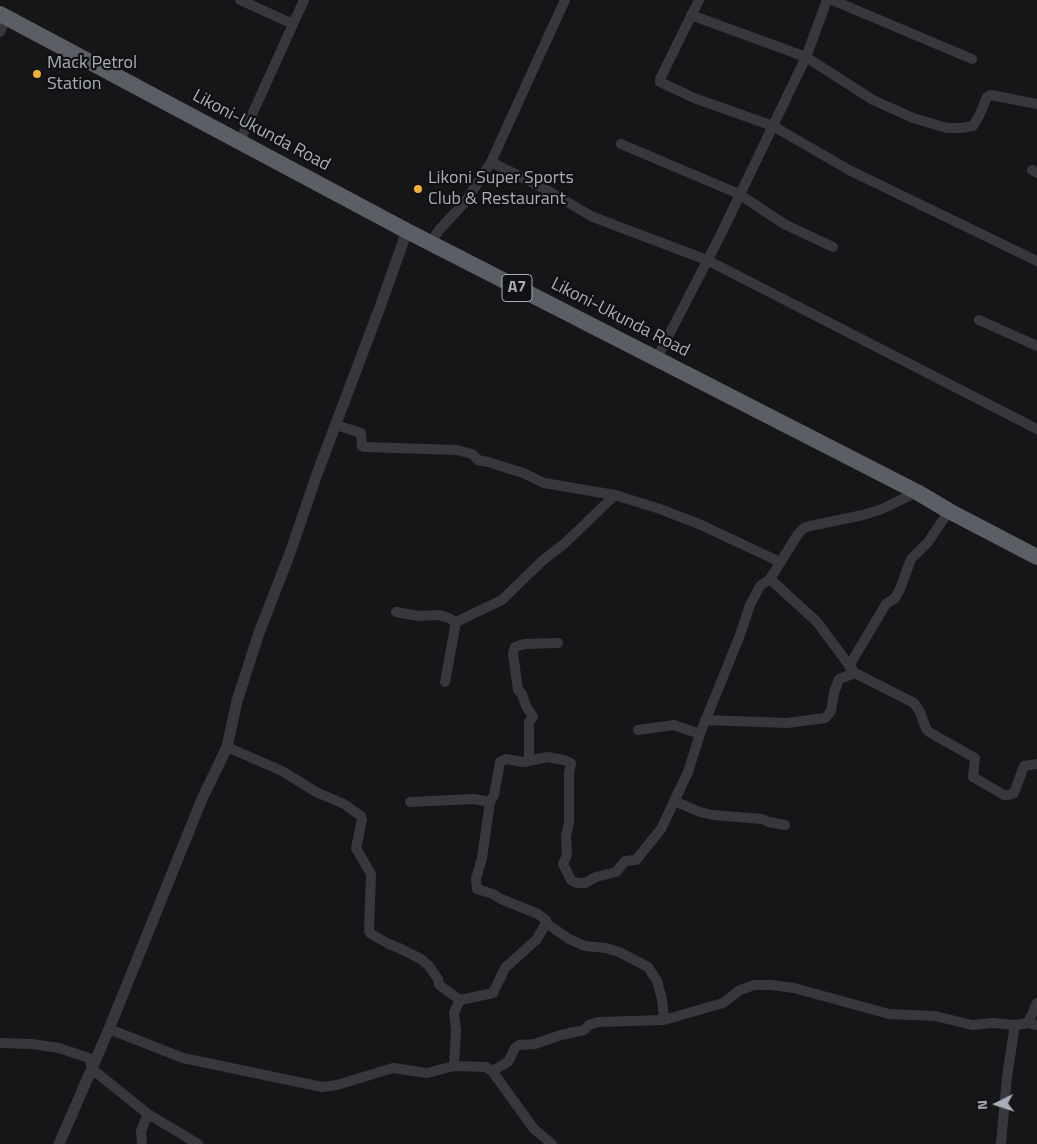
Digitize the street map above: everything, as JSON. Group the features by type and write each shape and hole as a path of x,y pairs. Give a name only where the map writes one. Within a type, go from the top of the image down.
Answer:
{"highway":[{"name":"Likoni-Ukunda Road","path":"2,22 240,141 407,231 917,492 1037,557"}],"street":[{"path":"240,0 293,24"},
{"path":"240,141 304,0"},
{"path":"431,242 439,230 466,201 491,162 565,0"},
{"path":"699,0 660,82 694,98 772,126 849,170 1037,262"},
{"path":"656,360 708,260 806,57 827,0"},
{"path":"832,0 972,59"},
{"path":"691,16 806,57 872,100 913,118 947,128 973,126 989,95 1037,104"},
{"path":"621,144 739,194 784,224 833,247"},
{"path":"491,162 545,189 593,217 708,260 1037,429"},
{"path":"59,1144 109,1029 188,830 227,748 237,701 259,633 407,231"},
{"path":"979,320 1037,346"},
{"path":"336,425 361,433 362,446 365,447 456,450 472,454 478,460 523,474 544,483 615,495 699,524 780,562"},
{"path":"664,1020 662,1000 657,981 648,967 619,952 606,948 585,946 546,923 546,920 538,914 477,889 476,879 482,858 490,802 494,795 500,762 506,759 523,762 547,758 564,760 570,763 568,773 569,822 566,836 567,855 563,864 568,876 573,881 585,884 600,875 614,873 623,862 636,860 661,829 688,772 700,734 740,636 750,605 760,586 770,579 798,534 804,528 863,516 917,492"},
{"path":"456,622 502,600 615,495"},
{"path":"706,720 787,724 825,718 831,711 839,679 852,669 886,604 895,598 911,559 928,542 949,511"},
{"path":"770,579 817,622 852,669 914,704 920,712 926,729 929,732 975,758 972,777 1004,795 1008,795 1014,793 1024,766 1037,764"},
{"path":"396,612 418,616 439,615 456,622"},
{"path":"445,682 456,622"},
{"path":"529,761 529,722 533,717 526,706 522,694 518,690 513,653 515,646 558,643"},
{"path":"638,730 674,725 700,734"},
{"path":"227,748 282,771 316,792 344,804 361,816 362,820 356,848 371,874 369,931 389,944 421,959 430,966 438,979 439,985 460,1000 493,994 505,968 537,939 546,923"},
{"path":"410,802 474,800 490,802"},
{"path":"674,801 700,812 713,815 762,820 785,825"},
{"path":"492,1071 508,1062 515,1048 519,1045 535,1044 561,1035 584,1030 589,1025 598,1022 664,1020 722,1003 747,987 771,985 794,988 889,1014 935,1016 972,1025 993,1023 1033,1024 1037,1003"},
{"path":"454,1066 456,1030 454,1014 460,1000"},
{"path":"1001,1144 1007,1077 1015,1025"},
{"path":"109,1029 183,1058 322,1087 337,1085 393,1068 427,1073 454,1066 482,1066 492,1071 534,1129 552,1144"},
{"path":"0,1043 32,1044 59,1048 89,1058 92,1069 148,1114 198,1144"},
{"path":"142,1144 141,1132 148,1114"}],"place":[{"name":"Mack Petrol Station","path":"37,74"},
{"name":"Likoni Super Sports Club & Restaurant","path":"418,189"}]}
